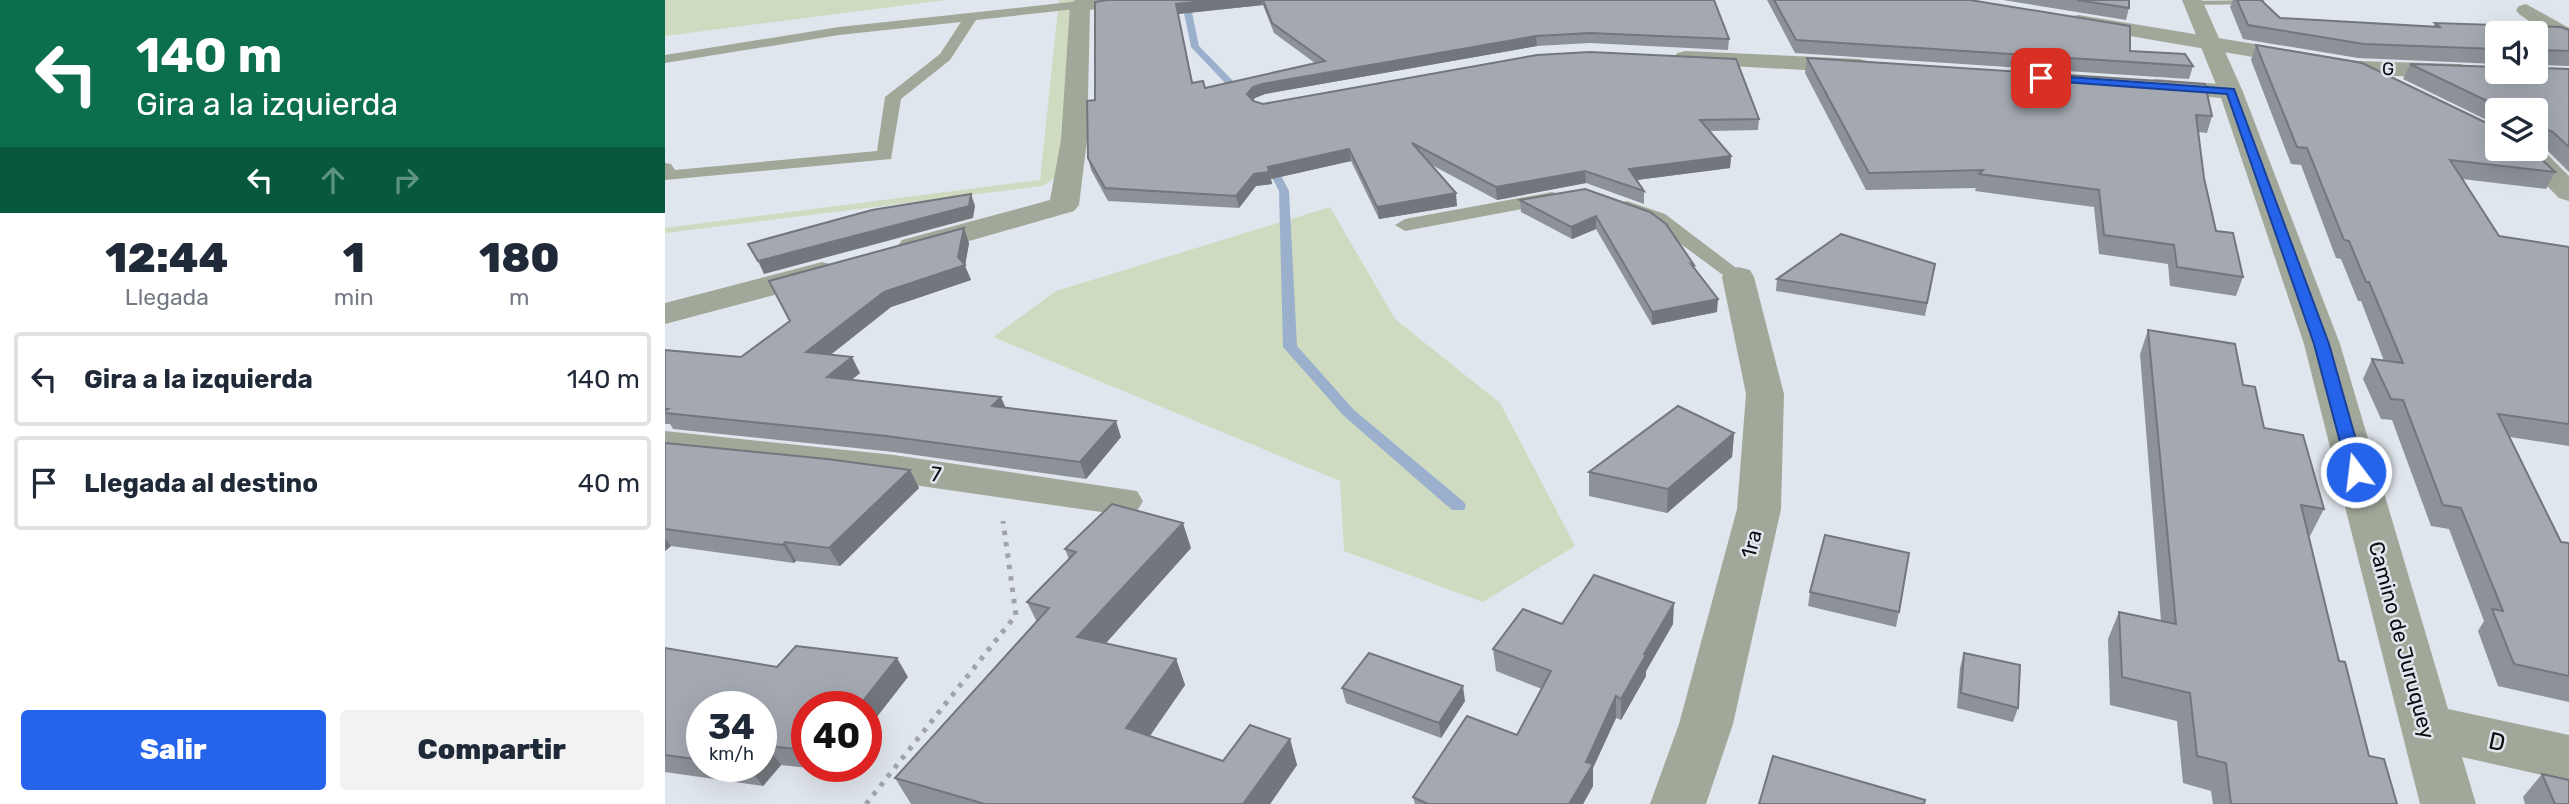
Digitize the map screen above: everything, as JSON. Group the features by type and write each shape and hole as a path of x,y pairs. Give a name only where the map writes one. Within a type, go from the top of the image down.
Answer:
{"street":[{"path":"892,253 1064,205 1074,140 1080,5 1122,0"},
{"name":"Camino de Juruquey","path":"2192,0 2231,92 2322,344 2448,804"},
{"path":"2526,10 2569,38"},
{"name":"G","path":"2058,18 2358,68 2477,72"},
{"path":"1659,56 1878,67"},
{"path":"2358,68 2404,92"},
{"path":"2136,85 2231,92"},
{"path":"2538,161 2569,192"},
{"path":"665,314 852,263"},
{"name":"1ra","path":"1678,804 1706,724 1759,509 1765,394 1738,277"},
{"name":"7","path":"665,444 754,450 1122,501"},
{"name":"D","path":"2426,726 2569,758"}],"lane":[{"path":"2192,0 2259,0"},
{"path":"665,59 839,31 1080,5"},
{"path":"665,168 670,177 885,155 893,97 945,57 971,17"},
{"path":"1405,225 1573,195"},
{"path":"1610,201 1658,218 1738,277"}],"path":[{"path":"866,804 1016,615 997,482"}],"green space":[{"path":"665,0 946,0 665,36"},
{"path":"1059,0 1075,0 1076,18 1057,177 1042,186 665,233 665,228 1040,180"},
{"path":"1330,207 1395,319 1500,403 1575,546 1483,602 1344,551 1340,481 993,337 1056,291"}],"building":[{"path":"1214,0 1176,4 1192,83 1203,81 1205,88 1325,61 1272,23 1263,0 1714,0 1729,39 1590,33 1536,36 1262,84 1253,87 1247,94 1253,101 1263,104 1537,55 1590,52 1736,59 1759,119 1700,120 1731,156 1629,169 1644,191 1585,171 1496,187 1412,143 1456,193 1377,207 1349,149 1268,167 1269,172 1254,174 1236,196 1105,188 1088,158 1087,101 1095,100 1095,2"},
{"path":"1774,0 1970,0 2130,26 2130,51 2185,54 2193,66 1796,40"},
{"path":"2077,0 2129,0 2129,8"},
{"path":"2237,0 2261,0 2280,18 2440,27 2435,23 2485,25 2485,49 2364,44 2248,25"},
{"path":"2548,27 2569,30 2569,51 2548,50"},
{"path":"2256,45 2362,63 2485,122 2485,161 2544,161 2555,172 2450,160 2499,236 2569,247 2569,424 2498,414 2561,542 2569,543 2569,676 2514,664 2492,609 2503,611 2461,508 2443,505 2403,400 2391,399 2372,359 2403,363 2369,282 2366,282 2349,241 2344,240 2307,148 2297,147"},
{"path":"1807,58 2205,84 2212,116 2196,115 2204,178 2216,231 2233,233 2243,277 2177,267 2174,245 2104,235 2099,190 1979,174 1983,170 1869,173"},
{"path":"2410,64 2485,67 2485,84 2548,84 2548,68 2569,69 2569,147 2548,130 2548,98 2485,100"},
{"path":"1585,189 1650,212 1666,224 1694,265 1691,264 1718,299 1652,312 1596,216 1571,227 1520,200"},
{"path":"971,194 969,206 758,261 748,244 872,210"},
{"path":"964,228 958,257 965,265 884,292 806,352 852,357 827,377 1001,397 992,406 1116,421 1080,462 886,436 665,413 668,409 665,409 665,350 741,357 790,321 769,281"},
{"path":"1841,234 1935,264 1927,303 1777,279"},
{"path":"2148,330 2235,344 2243,385 2255,387 2264,428 2303,435 2324,509 2301,505 2339,661 2345,662 2369,756 2384,759 2397,804 2231,804 2226,763 2197,756 2190,693 2122,677 2119,612 2176,624"},
{"path":"1678,406 1734,433 1668,489 1589,472"},
{"path":"665,443 910,470 829,548 785,542 783,545 665,529"},
{"path":"1112,504 1183,523 1077,637 1176,659 1126,728 1223,761 1250,725 1290,739 1243,804 985,804 895,778 1049,608 1027,602 1076,552 1065,549"},
{"path":"1825,535 1909,553 1899,612 1810,592"},
{"path":"1594,575 1674,603 1621,699 1616,696 1586,762 1593,764 1569,804 1428,804 1413,797 1467,716 1517,735 1551,671 1493,649 1523,609 1562,624"},
{"path":"796,646 897,658 871,691 791,691 791,748 777,747 777,691 686,691 686,758 665,755 665,648 777,667"},
{"path":"1369,653 1463,686 1439,723 1342,688"},
{"path":"1964,653 2020,665 2018,708 1961,693"},
{"path":"1773,756 1925,800 1924,804 1759,804"},
{"path":"2542,774 2569,780 2569,804 2555,804"}],"waterway":[{"path":"1186,3 1195,47 1231,84 1237,98"},
{"path":"1268,160 1284,191 1290,347 1349,413 1458,506"}],"route":[{"path":"2041,78 2231,92 2322,344 2356,472"}]}
